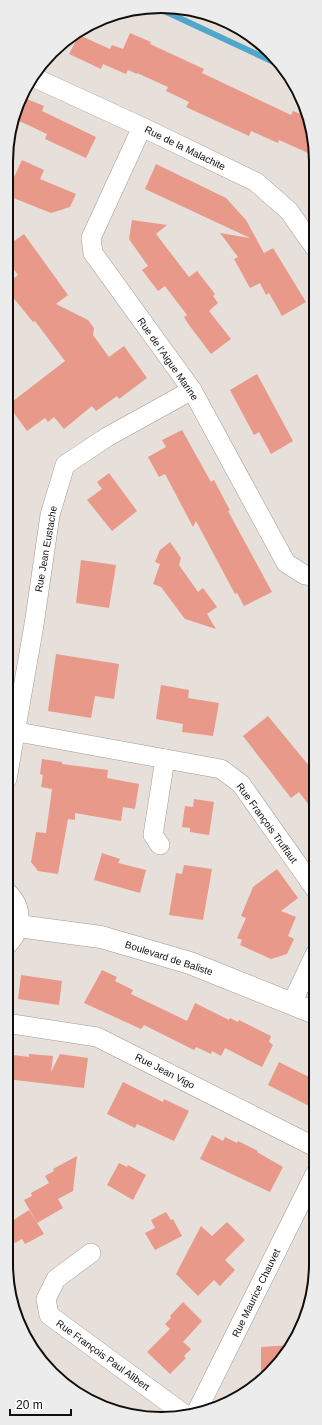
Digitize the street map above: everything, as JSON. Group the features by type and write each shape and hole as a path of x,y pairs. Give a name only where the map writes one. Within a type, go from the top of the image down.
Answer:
{"street":[{"name":"Rue de la Malachite","path":"38,80 142,127 256,182 289,211 309,239"},
{"name":"Rue de l'Aigue Marine","path":"142,127 91,238 93,253 192,390 286,563 305,575 309,575"},
{"name":"Rue Jean Eustache","path":"13,718 34,625 50,515 65,465 107,437 192,390"},
{"name":"Rue François Truffaut","path":"13,732 221,768 241,784 309,880"},
{"path":"160,845 153,835 165,759"},
{"path":"13,899 18,912 18,926 13,937"},
{"name":"Boulevard de Baliste","path":"18,926 108,939 190,963 309,1010"},
{"path":"292,1003 309,967"},
{"name":"Rue Jean Vigo","path":"13,1024 97,1037 309,1144"},
{"name":"Rue Maurice Chauvet","path":"199,1407 309,1186"},
{"name":"Rue François Paul Alibert","path":"91,1253 56,1279 46,1299 49,1316 180,1411"}],"building":[{"path":"130,33 204,69 202,73 291,115 293,111 301,114 309,153 279,140 278,143 251,131 249,136 186,107 189,102 166,91 168,87 137,73 128,70 126,74 103,64 101,69 69,54 76,40 82,36 110,49 112,45 123,49"},
{"path":"27,99 44,106 42,111 96,137 86,158 45,139 47,134 19,121"},
{"path":"22,160 44,170 40,179 76,194 70,207 51,213 13,198 13,179"},
{"path":"156,164 226,198 246,220 264,253 273,248 306,302 282,316 269,293 266,295 260,283 250,288 234,259 238,257 220,233 250,238 145,189"},
{"path":"132,220 167,225 156,234 189,277 197,271 215,294 213,296 218,303 209,311 231,339 211,354 184,317 187,315 165,286 158,291 142,270 148,266 129,239"},
{"path":"24,234 68,295 56,304 88,320 94,328 93,335 109,357 124,346 147,378 119,399 117,396 96,411 92,406 64,429 54,417 48,422 45,418 27,431 13,412 13,401 65,361 35,321 33,322 13,297 13,279 18,275 13,268 13,242"},
{"path":"257,374 293,441 271,454 259,432 254,435 230,390"},
{"path":"182,430 211,482 214,480 230,510 228,511 272,592 244,606 237,593 235,594 196,521 193,527 165,474 159,477 148,457 166,447 162,440"},
{"path":"109,473 137,511 112,531 87,500 102,489 97,482"},
{"path":"170,542 181,558 179,565 198,592 203,588 217,607 207,614 216,629 185,619 161,587 153,584 160,564 155,562 160,550"},
{"path":"81,560 116,565 109,608 76,603"},
{"path":"56,654 119,664 114,699 95,696 91,718 48,711"},
{"path":"161,685 189,690 188,698 219,703 213,736 182,732 183,724 156,719"},
{"path":"268,716 309,766 309,805 299,792 291,798 243,736"},
{"path":"42,759 62,762 62,764 108,770 107,778 139,784 135,809 123,807 121,821 75,813 75,820 68,819 58,874 38,871 31,862 36,832 46,833 52,789 41,787 43,775 40,774"},
{"path":"194,799 214,802 209,835 190,832 190,828 182,827 185,806 193,807"},
{"path":"102,853 120,859 118,863 146,870 140,893 94,880"},
{"path":"184,865 212,869 203,920 169,915 176,873 182,874"},
{"path":"277,869 298,898 281,911 296,917 288,936 294,939 287,954 271,959 240,945 242,940 237,938 246,918 241,916 253,887"},
{"path":"102,970 117,977 115,981 133,990 131,994 187,1021 195,1003 229,1020 230,1018 238,1022 239,1020 271,1036 269,1042 273,1045 262,1067 225,1048 221,1056 212,1051 211,1054 196,1047 194,1050 144,1025 141,1029 84,1003"},
{"path":"21,975 62,981 59,1005 18,999"},
{"path":"29,1054 53,1056 51,1072 60,1054 88,1058 84,1088 13,1080 13,1055 29,1057"},
{"path":"279,1062 309,1077 309,1106 268,1085"},
{"path":"123,1082 163,1102 164,1099 189,1111 174,1141 137,1124 135,1128 107,1114"},
{"path":"212,1135 223,1141 225,1137 237,1143 238,1141 258,1151 257,1152 283,1167 270,1192 200,1159"},
{"path":"77,1156 73,1191 58,1199 63,1208 37,1223 24,1200 32,1196 31,1193 49,1183 45,1176 54,1171 53,1169"},
{"path":"119,1163 127,1167 128,1165 146,1175 133,1200 107,1185"},
{"path":"29,1210 44,1234 25,1244 22,1239 15,1243 13,1239 13,1220"},
{"path":"166,1212 171,1220 173,1219 182,1236 155,1250 145,1233 155,1228 151,1220"},
{"path":"227,1222 245,1240 225,1260 235,1270 220,1286 214,1280 198,1296 176,1274 201,1226 212,1236"},
{"path":"183,1302 202,1321 183,1342 191,1349 184,1356 186,1358 170,1374 147,1352 170,1329 165,1324"},
{"path":"284,1345 261,1373 261,1347"}],"waterway":[{"path":"169,13 270,60"}]}
